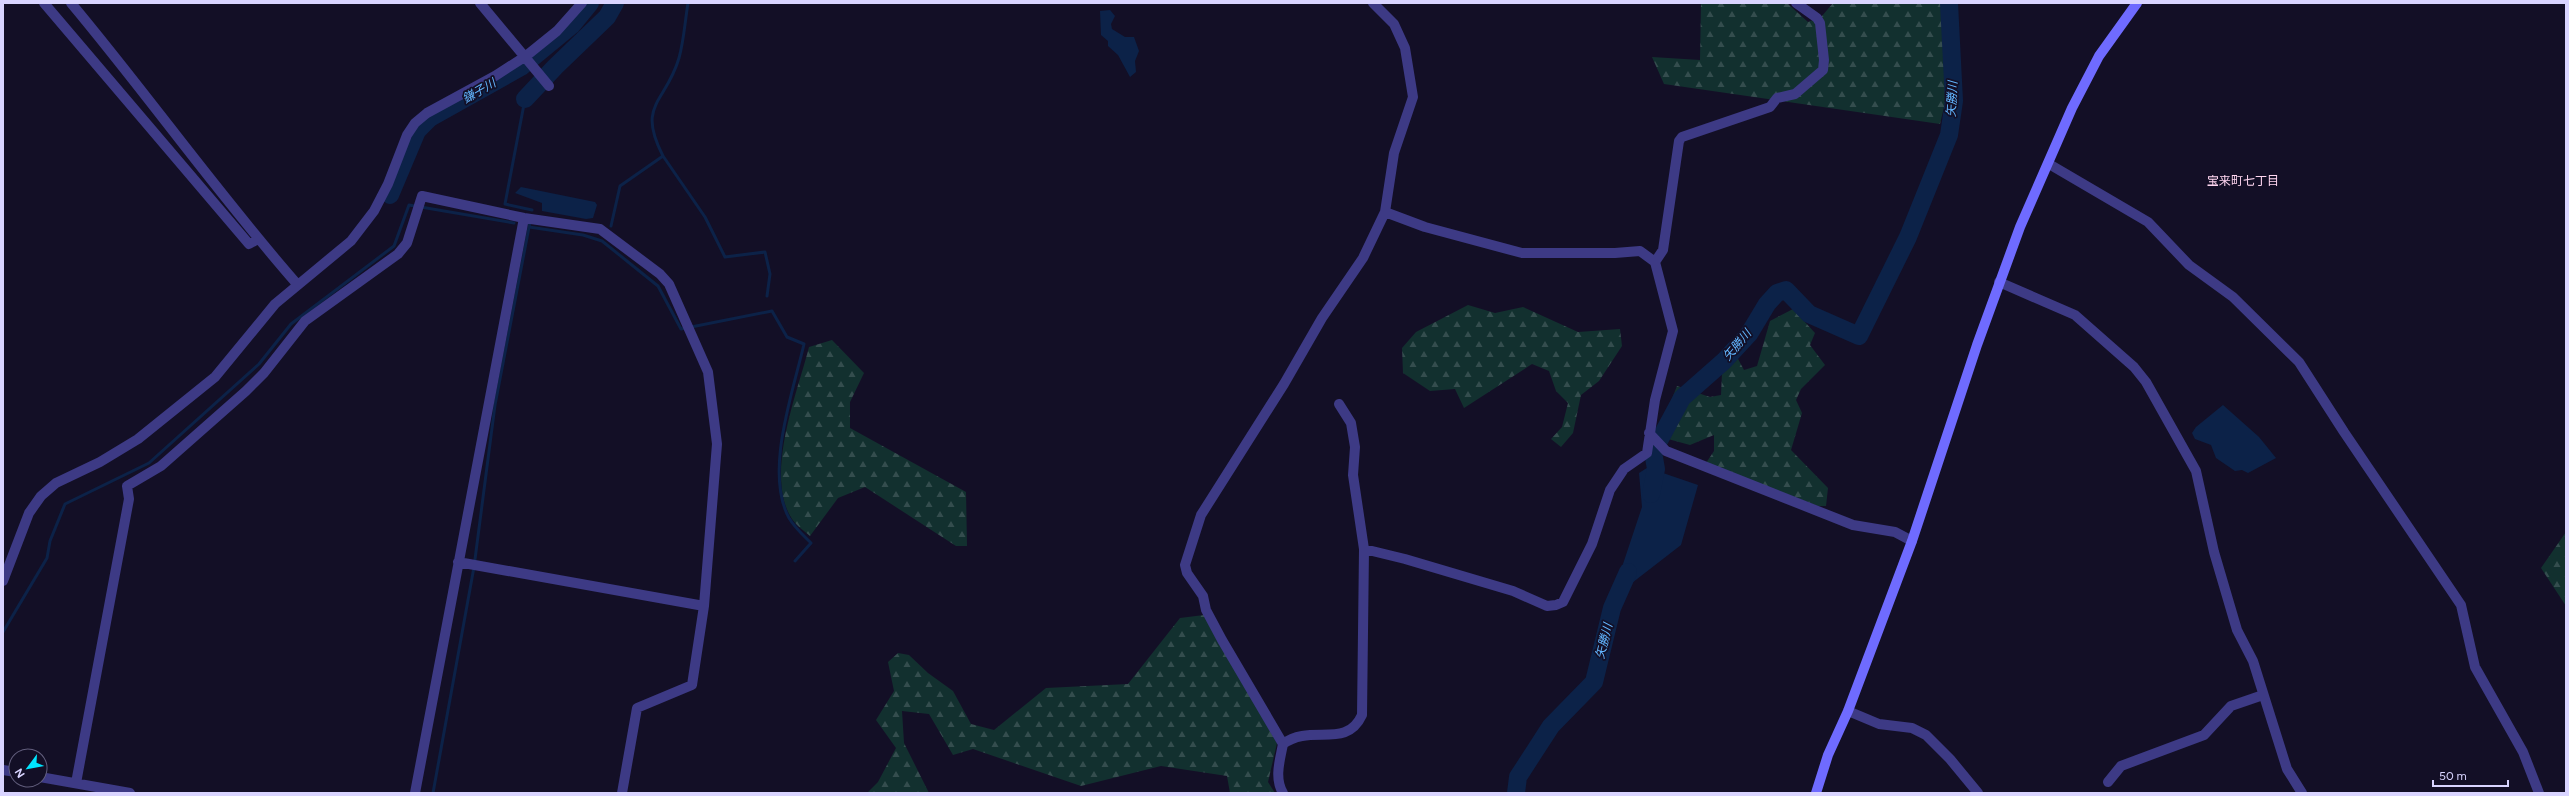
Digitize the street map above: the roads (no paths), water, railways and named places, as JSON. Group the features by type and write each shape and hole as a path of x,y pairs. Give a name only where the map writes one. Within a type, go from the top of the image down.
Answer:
{"street":[{"path":"44,3 249,244 258,239"},
{"path":"71,3 128,71 258,239 297,284"},
{"path":"480,3 526,56 549,86"},
{"path":"3,581 29,513 40,496 56,483 100,462 159,424 215,377 234,356 255,326 297,284 332,259 362,228 388,184 400,151 415,123 427,113 495,76 526,56 557,31 582,3"},
{"path":"1283,744 1222,640 1206,610 1203,596 1186,573 1185,565 1201,515 1284,384 1322,318 1363,258 1385,212 1394,153 1413,97 1405,48 1394,24 1373,3"},
{"path":"1655,262 1663,250 1679,141 1682,137 1770,107 1777,98 1795,94 1823,70 1824,60 1820,23 1818,18 1796,3"},
{"path":"1816,793 1828,755 1848,712 1912,541 1999,282 2020,227 2049,164 2072,108 2099,56 2136,3"},
{"path":"2049,164 2148,222 2189,265 2233,297 2300,362 2429,561 2461,606 2476,667 2523,752 2539,793"},
{"path":"76,783 129,499 127,486 161,466 246,391 264,373 305,321 398,254 407,243 422,196 524,218 600,229 660,274 669,284 710,377 717,444 704,606 692,685 637,708 622,793"},
{"path":"1364,549 1405,559 1513,592 1547,606 1556,605 1568,596 1592,544 1610,490 1624,468 1647,453 1649,433 1673,331 1655,262 1640,251 1615,253 1522,253 1492,247 1425,227 1385,212"},
{"path":"415,793 524,218"},
{"path":"1999,282 2075,315 2134,367 2146,382 2196,471 2224,589 2237,630 2253,661 2287,769 2302,793"},
{"path":"1283,793 1278,780 1278,767 1283,744 1290,739 1308,733 1342,734 1358,724 1362,715 1364,549 1353,475 1355,447 1351,423 1339,404"},
{"path":"1649,433 1666,452 1853,525 1896,532 1912,541"},
{"path":"458,562 704,606"},
{"path":"2108,782 2121,766 2204,735 2231,706 2263,695"},
{"path":"1848,712 1879,724 1912,728 1926,735 1950,759 1978,793"},
{"path":"48,778 130,793"}],"water":[{"path":"1110,10 1115,16 1111,24 1112,29 1125,37 1134,37 1139,51 1135,61 1136,72 1130,77 1118,55 1108,46 1108,41 1101,35 1100,11"},
{"path":"521,187 595,202 597,205 593,218 586,219 542,211 542,203 515,193"},
{"path":"2223,405 2259,437 2276,458 2248,473 2242,470 2235,471 2216,458 2211,445 2195,439 2192,433 2196,427"},
{"path":"1650,466 1663,473 1698,485 1681,545 1619,593 1613,594 1642,507 1639,473"}],"waterway":[{"name":"鎌子川","path":"390,195 417,131 430,118 521,67 572,25 590,3"},
{"name":"鎌子川","path":"525,99 555,67 607,17 615,3"},
{"path":"611,226 620,186 663,156 655,139 652,125 653,114 656,104 667,85 679,58 688,3"},
{"name":"矢勝川","path":"1651,494 1656,469 1653,452 1682,398 1724,361 1749,334 1767,304 1777,293 1786,290 1809,314 1859,336 1908,237 1949,135 1954,101 1949,3"},
{"path":"525,99 505,204 532,210"},
{"path":"663,156 705,217 725,257 765,252 770,274 767,296"},
{"path":"3,632 47,558 50,541 65,504 149,463 259,364 291,324 394,246 409,205 514,223"},
{"path":"433,793 474,567 495,405 530,222"},
{"path":"529,227 583,235 602,241 658,286 681,329 772,311 787,337 804,344 783,432 779,478 782,499 789,518 811,543 795,561"},
{"name":"矢勝川","path":"1516,793 1518,777 1551,726 1594,682 1612,608 1628,572"}],"district":[{"name":"宝来町七丁目","path":"2243,181"}]}
